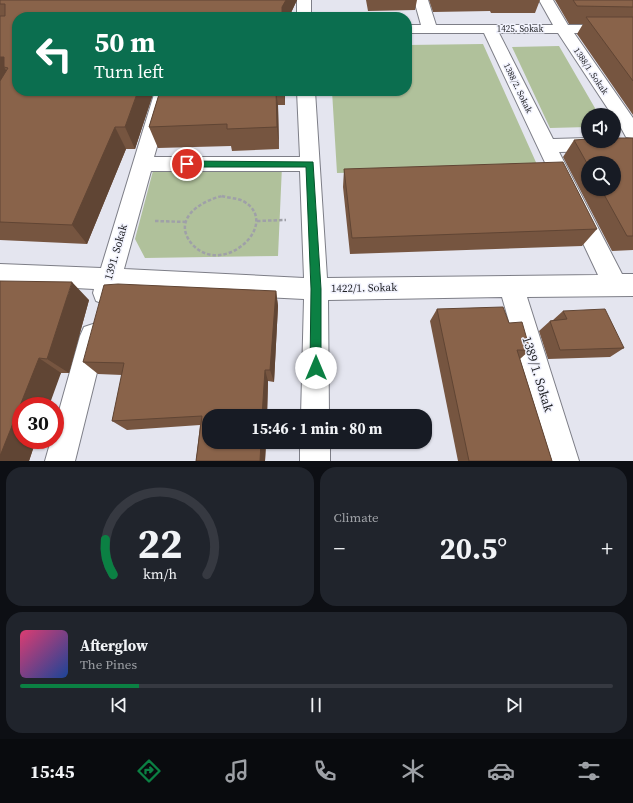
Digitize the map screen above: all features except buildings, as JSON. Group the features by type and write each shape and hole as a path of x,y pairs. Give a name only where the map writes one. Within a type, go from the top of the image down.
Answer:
{"street":[{"path":"304,0 304,12"},
{"path":"421,0 430,29"},
{"name":"1388/1 .Sokak","path":"546,0 563,29 633,132"},
{"name":"1425. Sokak","path":"412,29 633,29"},
{"name":"1388/2. Sokak","path":"489,29 547,146 624,285"},
{"name":"1391. Sokak","path":"60,461 109,279 162,96"},
{"path":"306,96 316,289 315,409"},
{"path":"547,146 633,143"},
{"path":"142,164 310,164"},
{"name":"1422/1. Sokak","path":"0,274 316,289 624,285"},
{"name":"1389/1. Sokak","path":"511,286 564,461"},
{"path":"315,449 315,461"}],"path":[{"path":"222,196 234,197 246,202 254,211 257,223 254,234 248,243 236,250 219,255 205,253 194,247 188,240 185,227 192,211 197,206 210,199 222,196"}],"green space":[{"path":"483,44 539,169 337,173 332,96 412,96 412,45"},
{"path":"559,46 595,108 581,108 581,127 550,128 512,47"},
{"path":"282,166 278,256 145,258 135,239 154,167"}],"route":[{"path":"187,164 310,164 316,289 316,368"}]}
